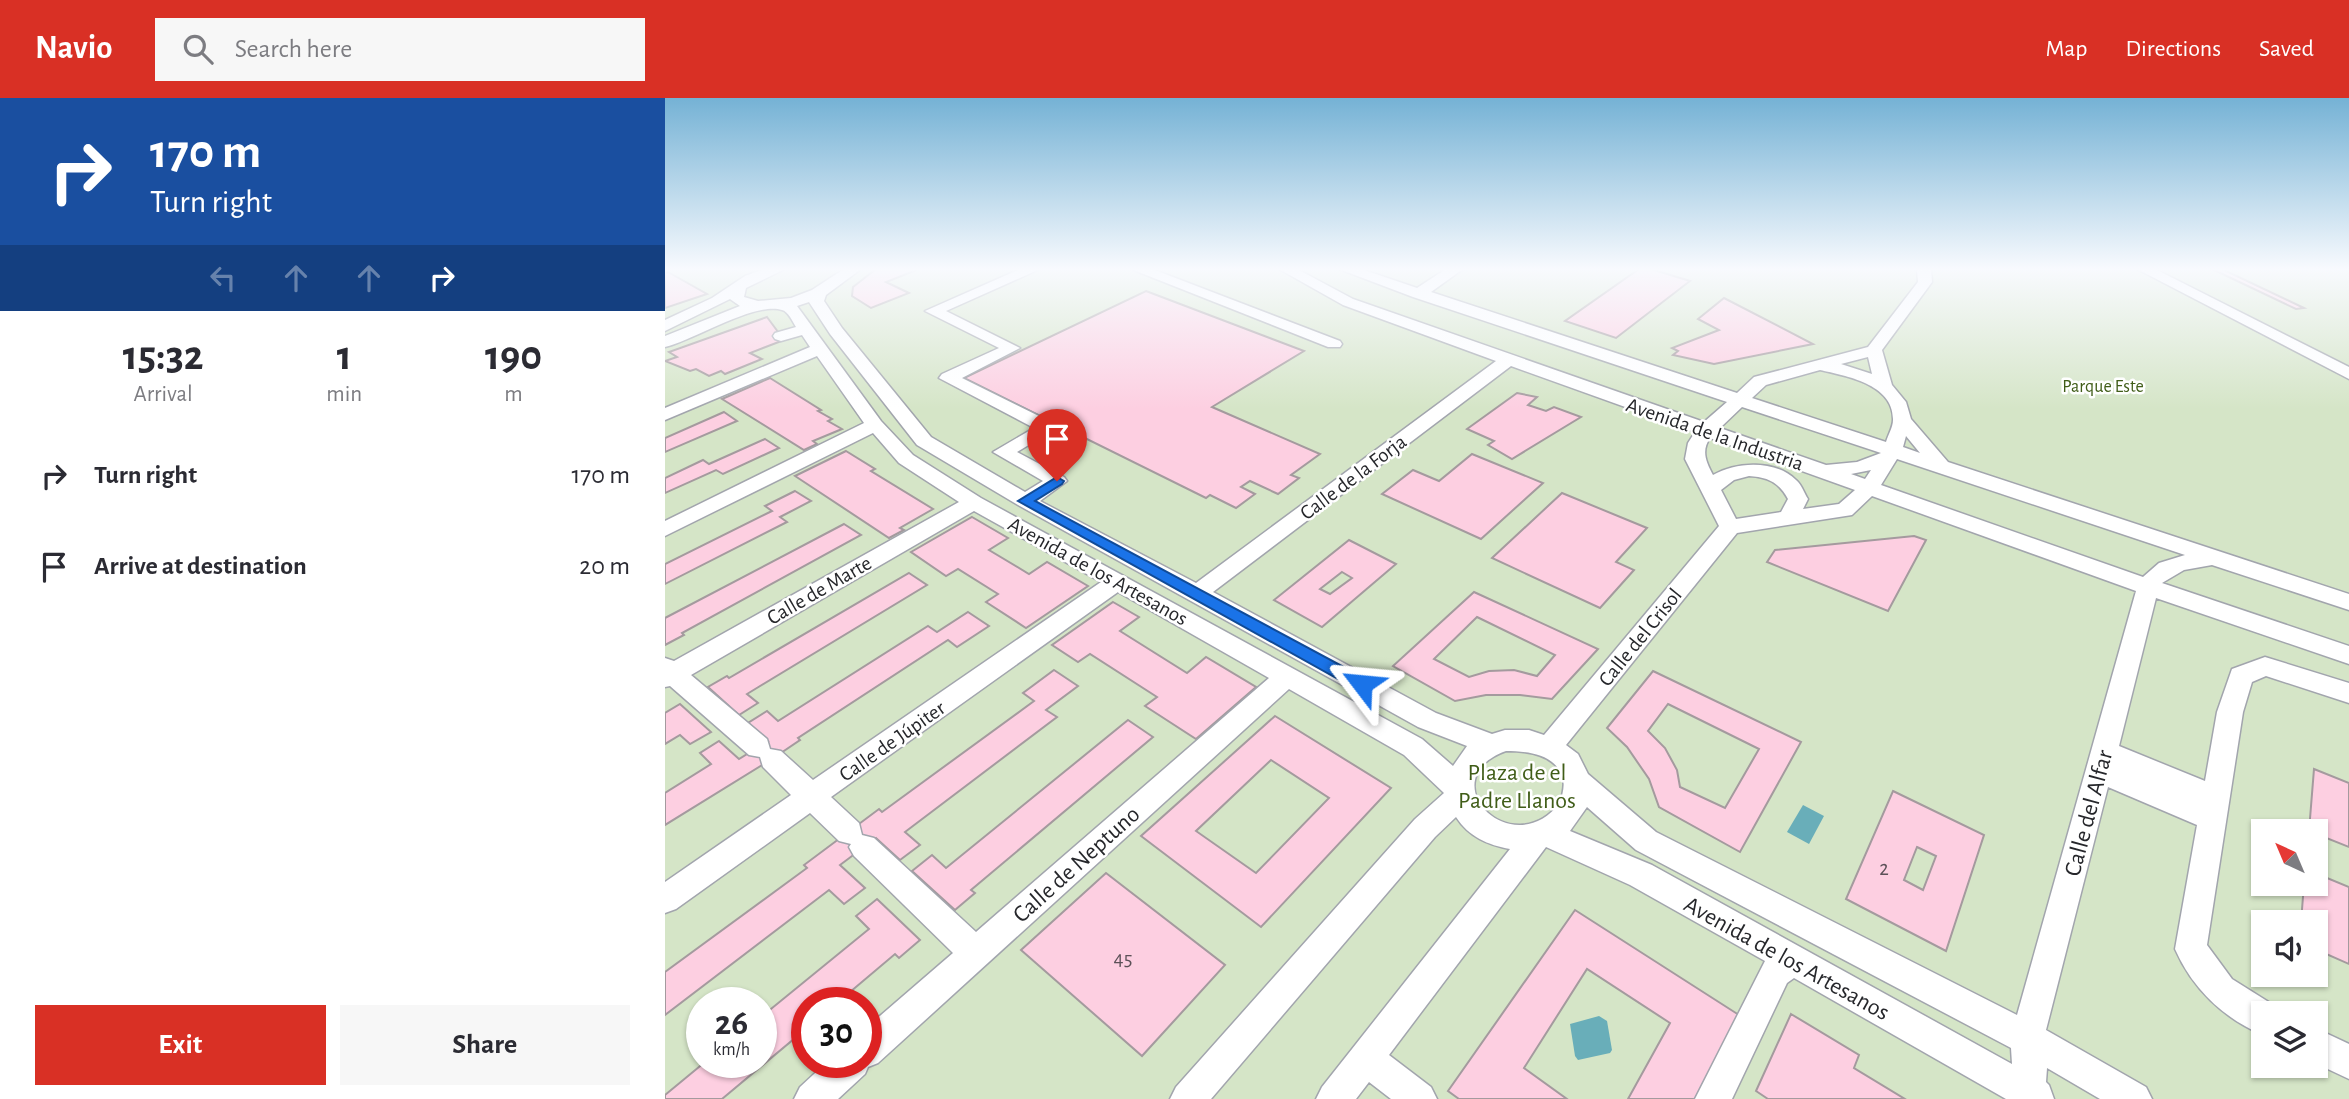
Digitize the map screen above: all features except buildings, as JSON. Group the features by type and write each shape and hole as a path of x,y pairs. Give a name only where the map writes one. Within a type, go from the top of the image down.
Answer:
{"street":[{"path":"667,334 695,316"},
{"path":"667,334 723,316"},
{"name":"Avenida de los Artesanos","path":"796,316 875,425 906,459 974,502 1413,747 1460,793"},
{"name":"Avenida de los Artesanos","path":"825,316 924,441 1025,501 1427,720 1490,744"},
{"path":"943,316 1012,348 948,378 1048,428 1003,452 1057,481 1025,501"},
{"path":"1258,316 1334,345"},
{"name":"Avenida de la Industria","path":"1386,316 2148,587 2349,655"},
{"name":"Avenida de la Industria","path":"1485,316 1702,386 1733,404 1890,454 1941,466 2349,602"},
{"path":"1702,386 1760,381 1874,350 1900,316"},
{"path":"2235,316 2349,374"},
{"path":"781,336 805,329"},
{"path":"665,415 819,349"},
{"path":"1874,350 1884,386 1897,402 1902,420 1941,466"},
{"name":"Calle de la Forja","path":"1198,593 1508,360"},
{"path":"1819,365 1853,372 1884,386"},
{"path":"1695,459 1697,443 1706,431 1760,381"},
{"path":"1733,404 1735,426 1754,447"},
{"path":"1663,416 1695,459 1730,527 1845,510 1921,507"},
{"path":"1845,510 1869,488 1890,454 1902,420"},
{"path":"665,529 875,425"},
{"path":"1823,472 1860,467 1890,454"},
{"path":"1711,489 1718,478 1740,470 1767,472 1789,484 1798,499 1788,517"},
{"name":"Calle de Marte","path":"668,673 974,502"},
{"name":"Calle del Crisol","path":"1550,746 1730,527"},
{"path":"2148,587 2151,578 2167,569 2214,557"},
{"name":"Calle de Júpiter","path":"665,899 1117,582"},
{"name":"Calle del Alfar","path":"2028,1038 2148,587"},
{"path":"2251,1010 2220,990 2191,949 2230,712 2241,676 2265,666 2349,693"},
{"path":"668,673 765,753 976,953"},
{"name":"Calle de Neptuno","path":"882,1037 1286,677"},
{"path":"1334,1099 1541,833 1566,817 1577,793 1577,781 1572,767 1563,755 1550,746 1520,738 1490,744 1470,759 1463,769 1460,793 1466,810 1479,825 1494,833 1510,837 1541,833"},
{"path":"2102,761 2215,809"},
{"name":"Avenida de los Artesanos","path":"1577,781 1646,841 2028,1038 2134,1099"},
{"path":"1188,1099 1425,828 1460,793"},
{"name":"Avenida de los Artesanos","path":"1541,833 1641,876 2033,1095"},
{"path":"1713,1099 1776,972 1791,961"},
{"name":"Avenida de los Artesanos","path":"2028,1038 2033,1095"},
{"path":"2328,1052 2349,1062"},
{"path":"1366,1058 1419,1099"},
{"path":"812,1099 835,1078"}],"green space":[{"path":"665,316 2349,316 2349,1099 665,1099"}],"water":[{"path":"1803,805 1824,816 1809,844 1787,832"},
{"path":"1599,1016 1607,1021 1612,1050 1610,1053 1578,1060 1570,1024"}],"route":[{"path":"1057,481 1025,501 1362,684"}],"park label":[{"name":"Parque Este","path":"2103,386"},
{"name":"Plaza de el Padre Llanos","path":"1517,786"}]}
